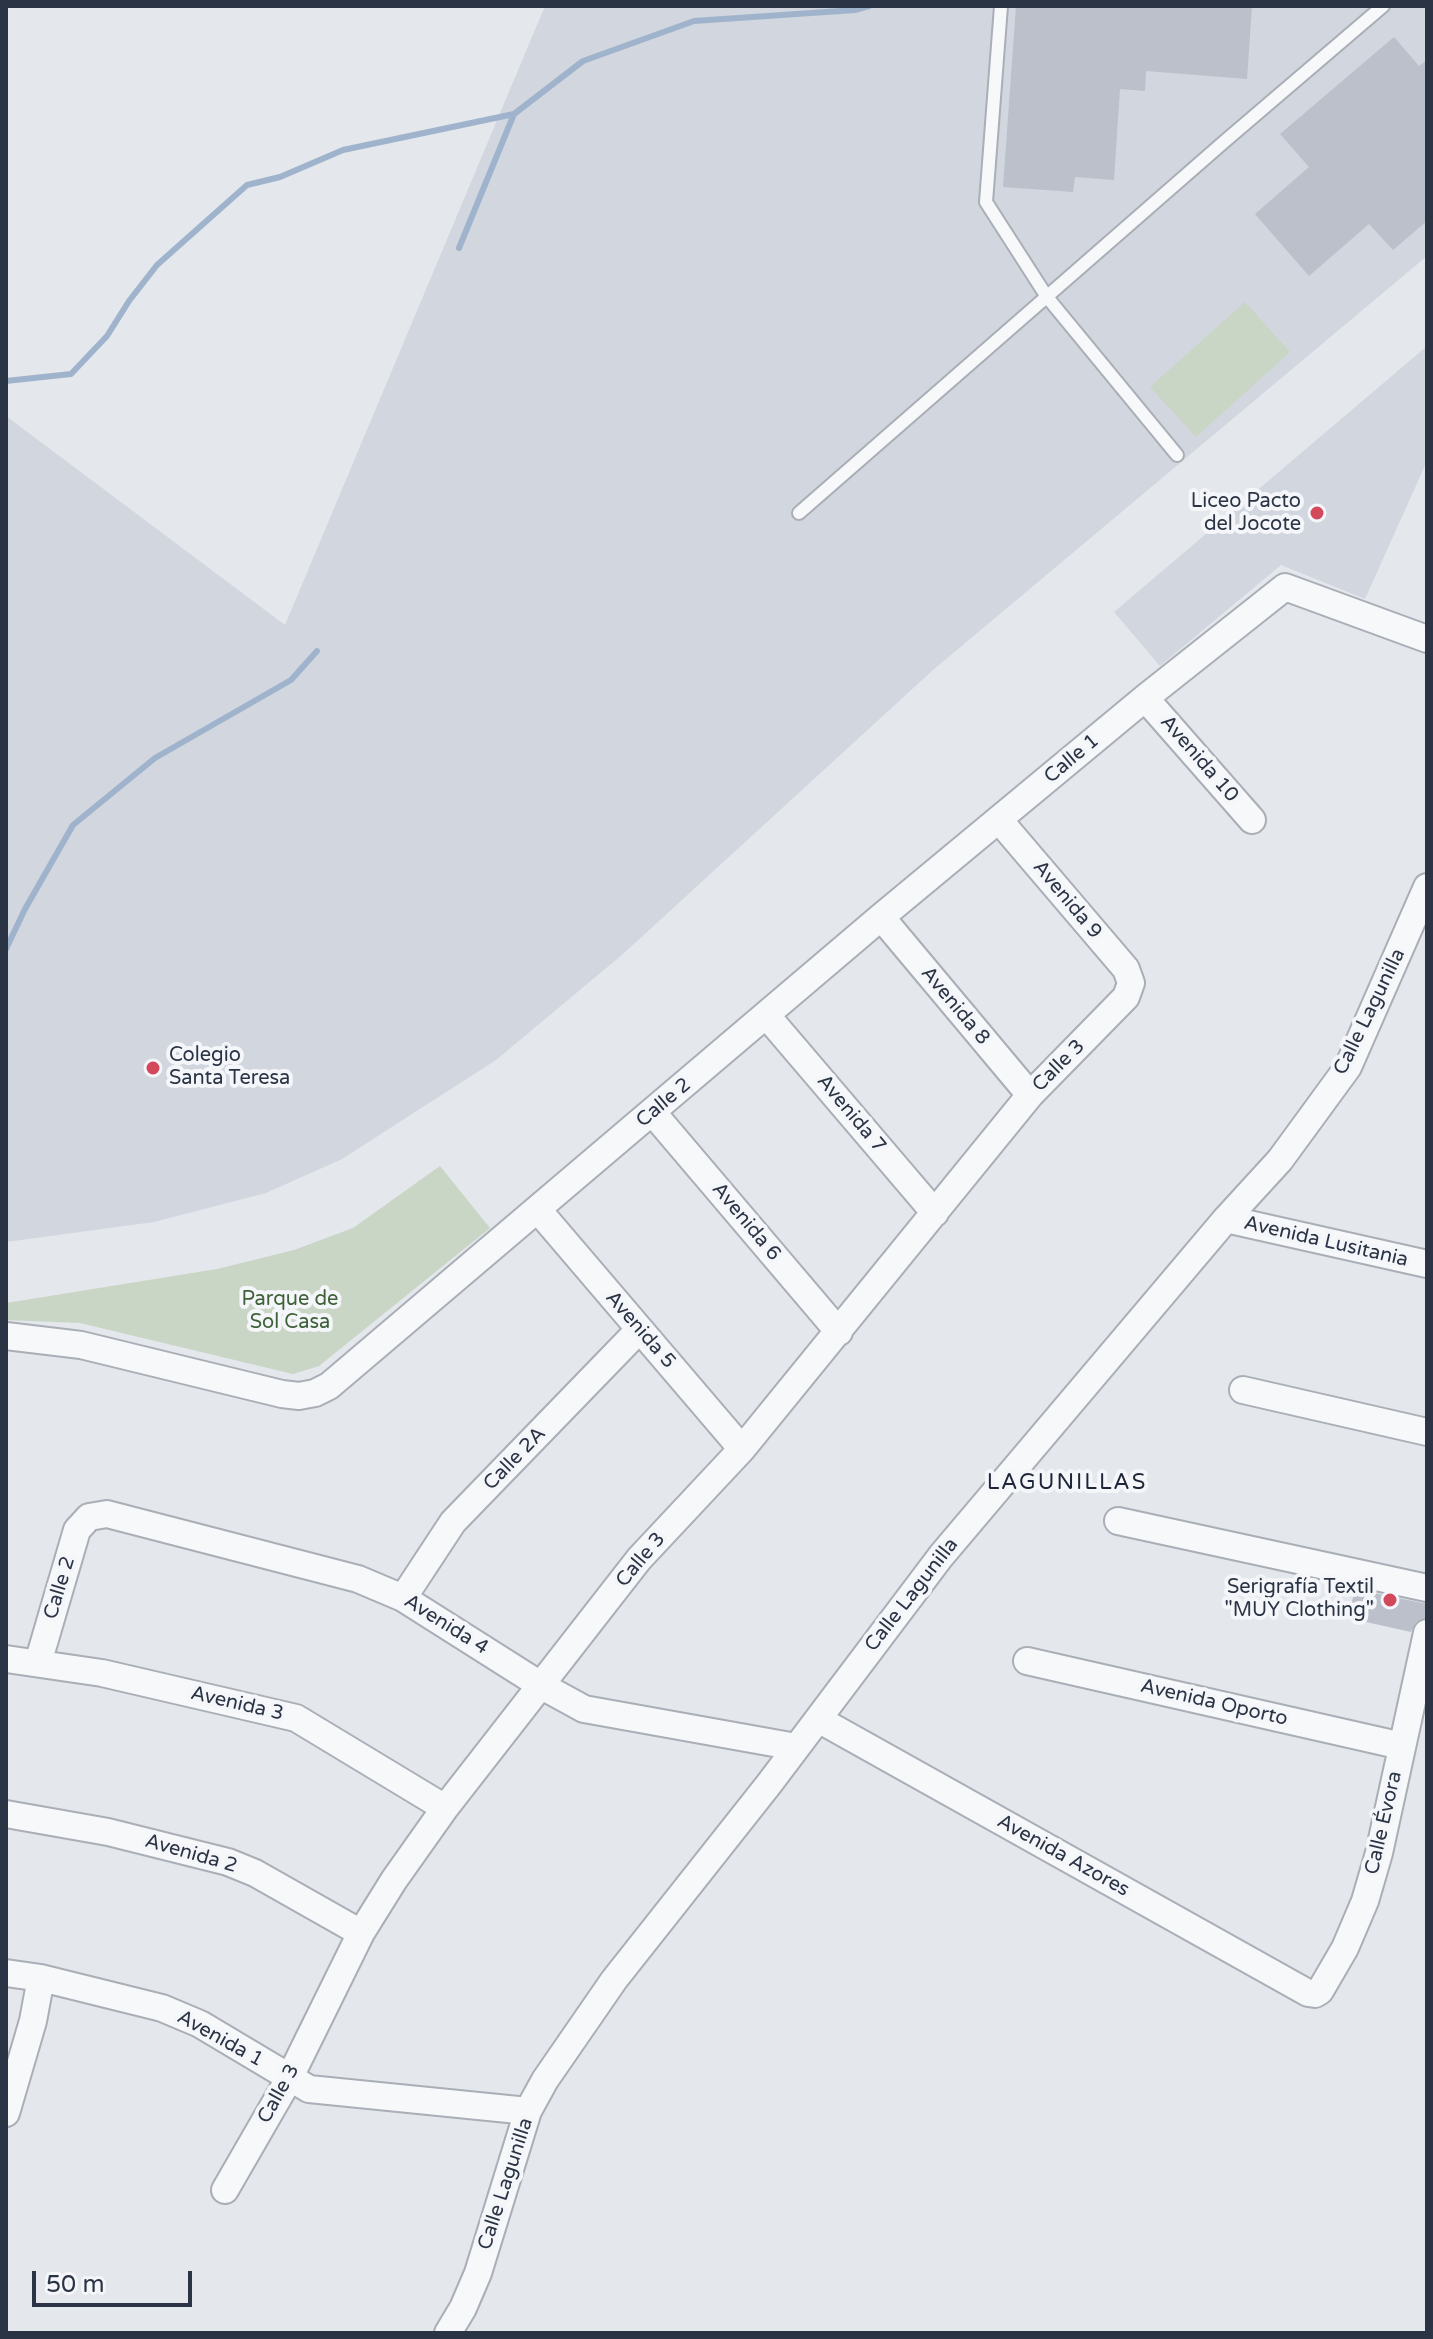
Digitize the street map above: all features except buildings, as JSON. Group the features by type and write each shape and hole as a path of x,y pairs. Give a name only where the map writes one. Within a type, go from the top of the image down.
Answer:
{"street":[{"name":"Calle 1","path":"999,820 1285,587 1427,639"},
{"name":"Avenida 10","path":"1145,698 1252,820"},
{"name":"Calle 2","path":"6,1336 72,1343 282,1394 299,1396 329,1386 999,820"},
{"name":"Avenida 9","path":"999,820 1126,969 1131,983"},
{"name":"Calle Lagunilla","path":"448,2333 478,2273 528,2111 545,2080 614,1980 941,1556 1226,1219 1280,1160 1348,1067 1420,922 1427,887"},
{"name":"Avenida 8","path":"881,917 1030,1095"},
{"name":"Calle 3","path":"225,2190 289,2079 361,1933 445,1808 639,1559 742,1449 1030,1095 1126,997 1131,983"},
{"name":"Avenida 7","path":"767,1016 935,1213"},
{"name":"Avenida 6","path":"653,1113 839,1332"},
{"name":"Avenida 5","path":"538,1210 742,1449"},
{"name":"Avenida Lusitania","path":"1226,1219 1427,1264"},
{"name":"Calle 2A","path":"403,1598 453,1522 639,1330"},
{"path":"1243,1390 1427,1432"},
{"name":"Avenida 4","path":"89,1517 107,1514 358,1579 403,1598 584,1709 796,1747"},
{"name":"Calle 2","path":"38,1663 77,1530 89,1517"},
{"path":"1118,1521 1427,1588"},
{"name":"Calle Évora","path":"1308,1993 1320,1991 1345,1948 1365,1901 1379,1853 1427,1633"},
{"name":"Avenida 3","path":"6,1659 102,1673 296,1718 445,1808"},
{"name":"Avenida Oporto","path":"1027,1661 1402,1746"},
{"name":"Avenida Azores","path":"818,1719 1308,1993"},
{"name":"Avenida 2","path":"6,1814 108,1832 228,1862 255,1873 361,1933"},
{"name":"Avenida 1","path":"6,1973 41,1978 162,2008 200,2024 309,2089 528,2111"},
{"path":"6,2113 33,2021 41,1978"}],"lane":[{"path":"1001,6 986,202 1047,297 1177,455"},
{"path":"799,513 1383,6"}],"shaded area":[{"path":"545,6 1427,6 1427,256 933,670 623,954 496,1060 342,1159 266,1193 154,1222 6,1242 6,416 285,625"},
{"name":"Liceo Pacto del Jocote","path":"1427,346 1427,461 1365,599 1281,565 1160,666 1114,612"}],"green space":[{"path":"1245,302 1290,352 1196,437 1150,387"},
{"name":"Parque de Sol Casa","path":"440,1166 490,1228 319,1366 293,1374 80,1323 6,1320 6,1303 217,1269 294,1250 353,1228"}],"waterway":[{"path":"459,248 514,114 583,61 694,21 855,10 869,6"},
{"path":"6,381 71,374 107,336 157,265 247,185 280,177 343,150 514,114"},
{"path":"6,949 73,825 155,758 291,680 317,651"}],"place":[{"name":"Liceo Pacto del Jocote","path":"1317,513"},
{"name":"Colegio Santa Teresa","path":"153,1068"},
{"name":"Serigrafía Textil \"MUY Clothing\"","path":"1390,1600"}],"district":[{"name":"LAGUNILLAS","path":"1067,1483"}]}
